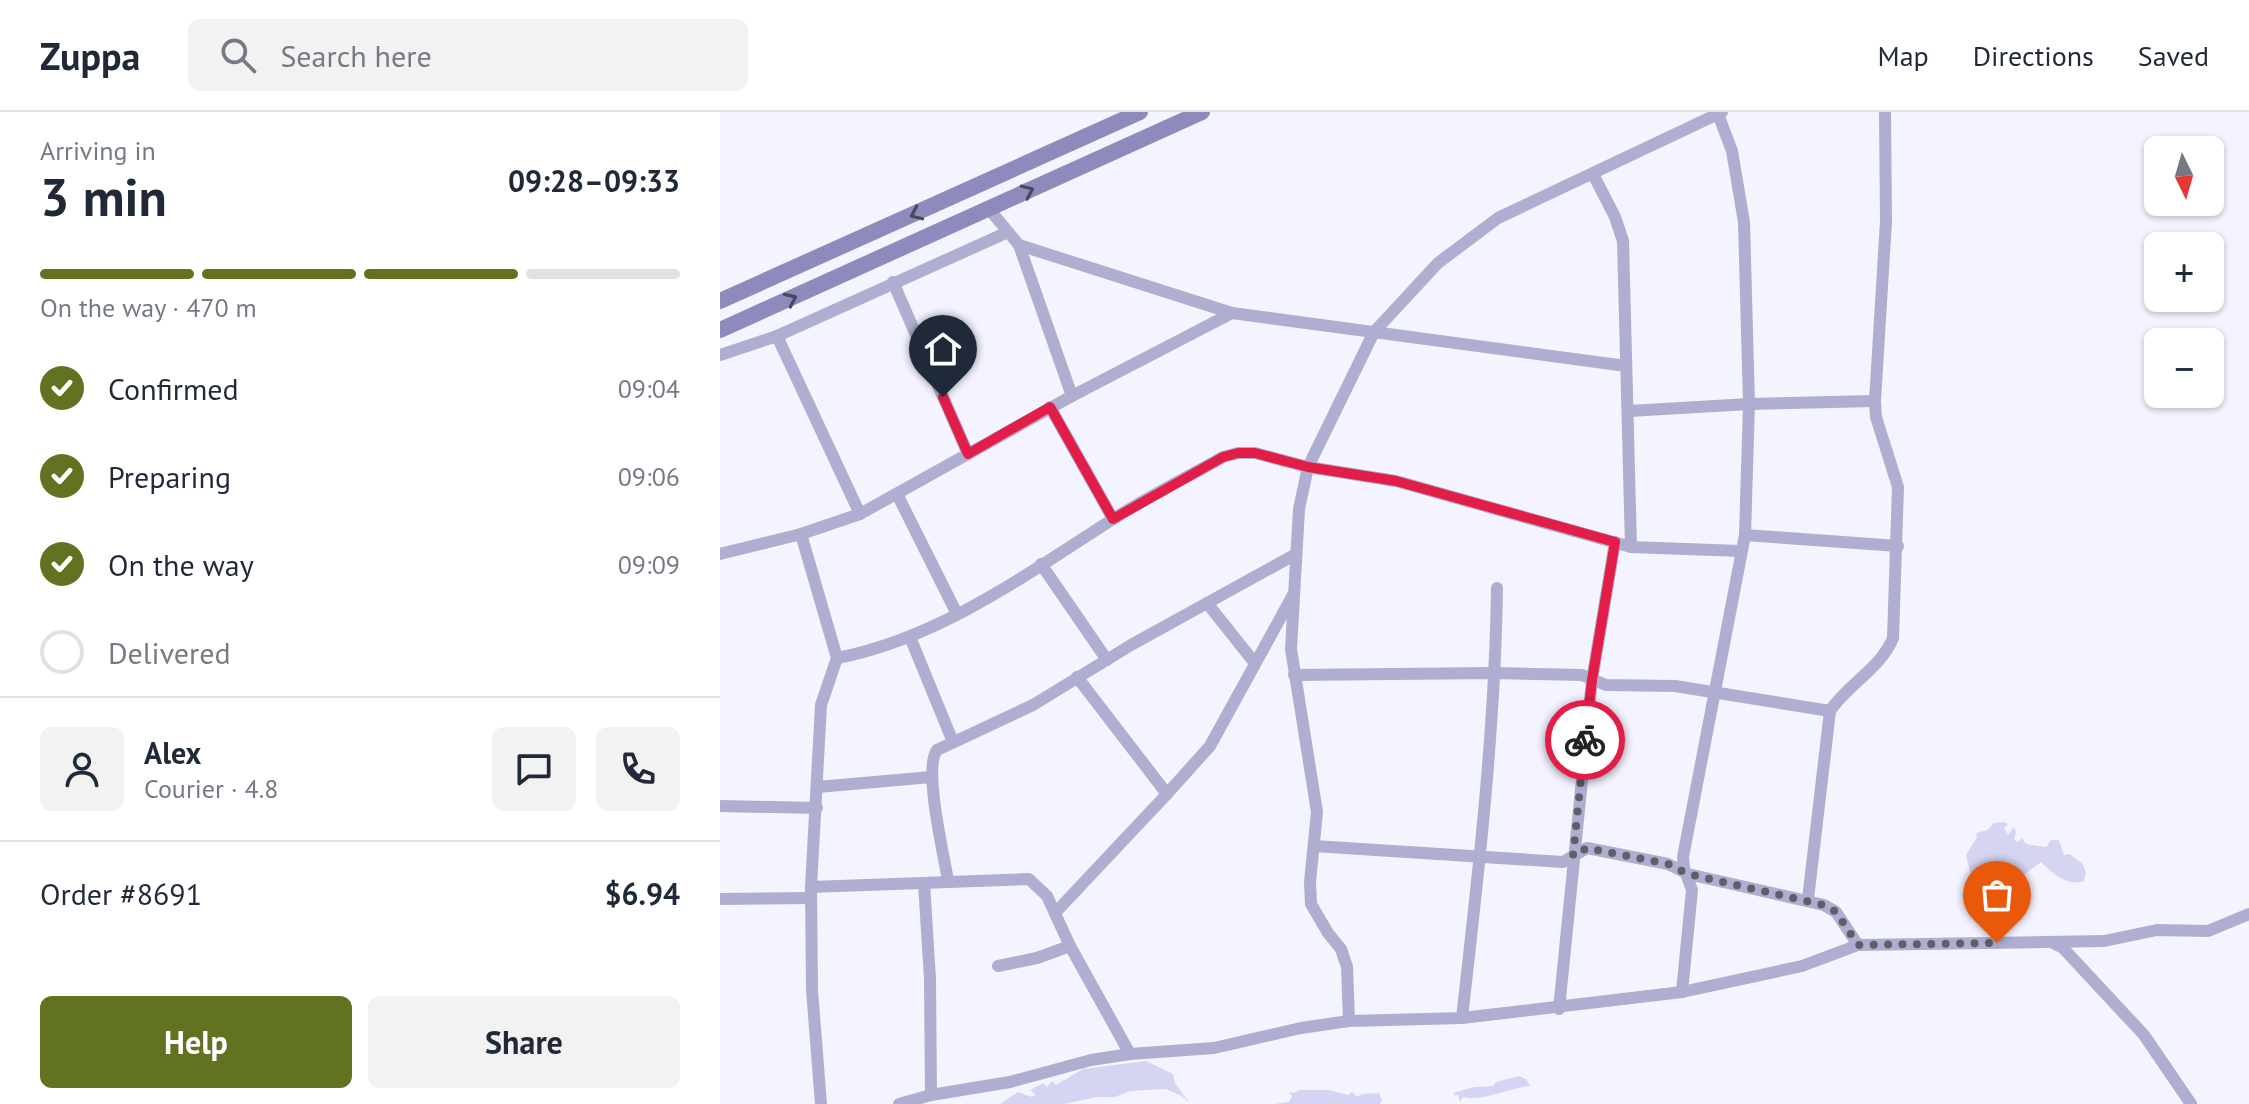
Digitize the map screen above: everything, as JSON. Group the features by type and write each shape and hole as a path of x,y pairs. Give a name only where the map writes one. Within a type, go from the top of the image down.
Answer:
{"street":[{"path":"720,301 1140,112"},
{"path":"720,330 989,209 1174,118 1202,112"},
{"path":"1808,899 1830,711 1847,688 1882,657 1893,638 1898,487 1876,417 1875,401 1886,221 1885,112"},
{"path":"1349,1021 1347,967 1341,949 1311,904 1317,812 1291,649 1299,509 1308,467 1374,332 1438,263 1498,218 1720,113 1732,151 1744,222 1749,404 1745,535 1683,857 1692,890 1682,992"},
{"path":"1593,174 1615,217 1623,241 1631,547"},
{"path":"989,209 1019,245 1072,396"},
{"path":"720,355 777,336 1008,232"},
{"path":"1019,245 1232,313 1626,366"},
{"path":"893,282 968,454"},
{"path":"720,554 801,534 860,514 1050,407 1232,313"},
{"path":"777,336 860,514"},
{"path":"1629,411 1875,401"},
{"path":"1050,407 1113,519"},
{"path":"837,658 874,651 957,614 1113,519 1223,457 1238,453 1255,453 1308,467 1396,481 1631,547 1740,551"},
{"path":"897,494 957,614"},
{"path":"801,534 837,658 821,705 811,892 813,1024 821,1104"},
{"path":"1745,535 1898,546"},
{"path":"1559,1009 1592,680 1615,542"},
{"path":"948,881 931,777 931,757 937,750 1033,705 1296,554"},
{"path":"1041,564 1107,660"},
{"path":"1462,1018 1480,858 1497,588"},
{"path":"1055,913 1210,746 1294,592"},
{"path":"1207,603 1254,662"},
{"path":"910,637 953,742"},
{"path":"1294,675 1582,675 1606,685 1675,686 1830,711"},
{"path":"1077,677 1167,794"},
{"path":"818,787 931,777"},
{"path":"720,806 817,808"},
{"path":"1314,846 1563,862 1587,848 1668,864 1688,874 1808,899 1836,912 1858,945"},
{"path":"720,899 948,881 1029,879 1047,896 1070,946 1130,1054"},
{"path":"924,883 930,979 931,1095"},
{"path":"899,1104 931,1095 1010,1082 1091,1060 1214,1048 1301,1028 1349,1021 1462,1018 1559,1009 1682,992 1802,966 1858,945 2104,941 2157,930 2208,931 2249,914"},
{"path":"2053,943 2063,948 2144,1035 2191,1104"},
{"path":"998,966 1037,958 1070,946"}],"shaded area":[{"path":"1994,823 2008,824 2004,828 2008,835 2014,827 2014,840 2018,842 2022,838 2026,844 2046,847 2051,840 2059,840 2064,855 2069,854 2082,863 2086,872 2084,881 2066,881 2041,862 2013,883 1996,877 1984,882 1971,876 1966,855 1977,837 1976,833 1987,830"},
{"path":"1146,1061 1173,1074 1175,1083 1190,1104 1182,1096 1166,1089 1130,1091 1115,1097 1097,1097 1064,1104 1000,1104 1018,1092 1032,1097 1036,1095 1030,1090 1043,1083 1047,1087 1052,1081 1056,1085 1083,1069"},
{"path":"1519,1076 1526,1079 1530,1086 1479,1098 1463,1097 1460,1102 1458,1094 1453,1093 1493,1086 1496,1082"},
{"path":"1329,1090 1348,1095 1352,1092 1357,1097 1379,1093 1382,1101 1379,1104 1274,1104 1289,1102 1292,1096 1289,1092"}],"way so far":[{"path":"1585,740 1573,856 1587,848 1668,864 1688,874 1808,899 1836,912 1858,945 1997,943"}],"route":[{"path":"943,397 968,454 1050,407 1113,519 1223,457 1255,453 1308,467 1396,481 1615,542 1585,740"}]}
